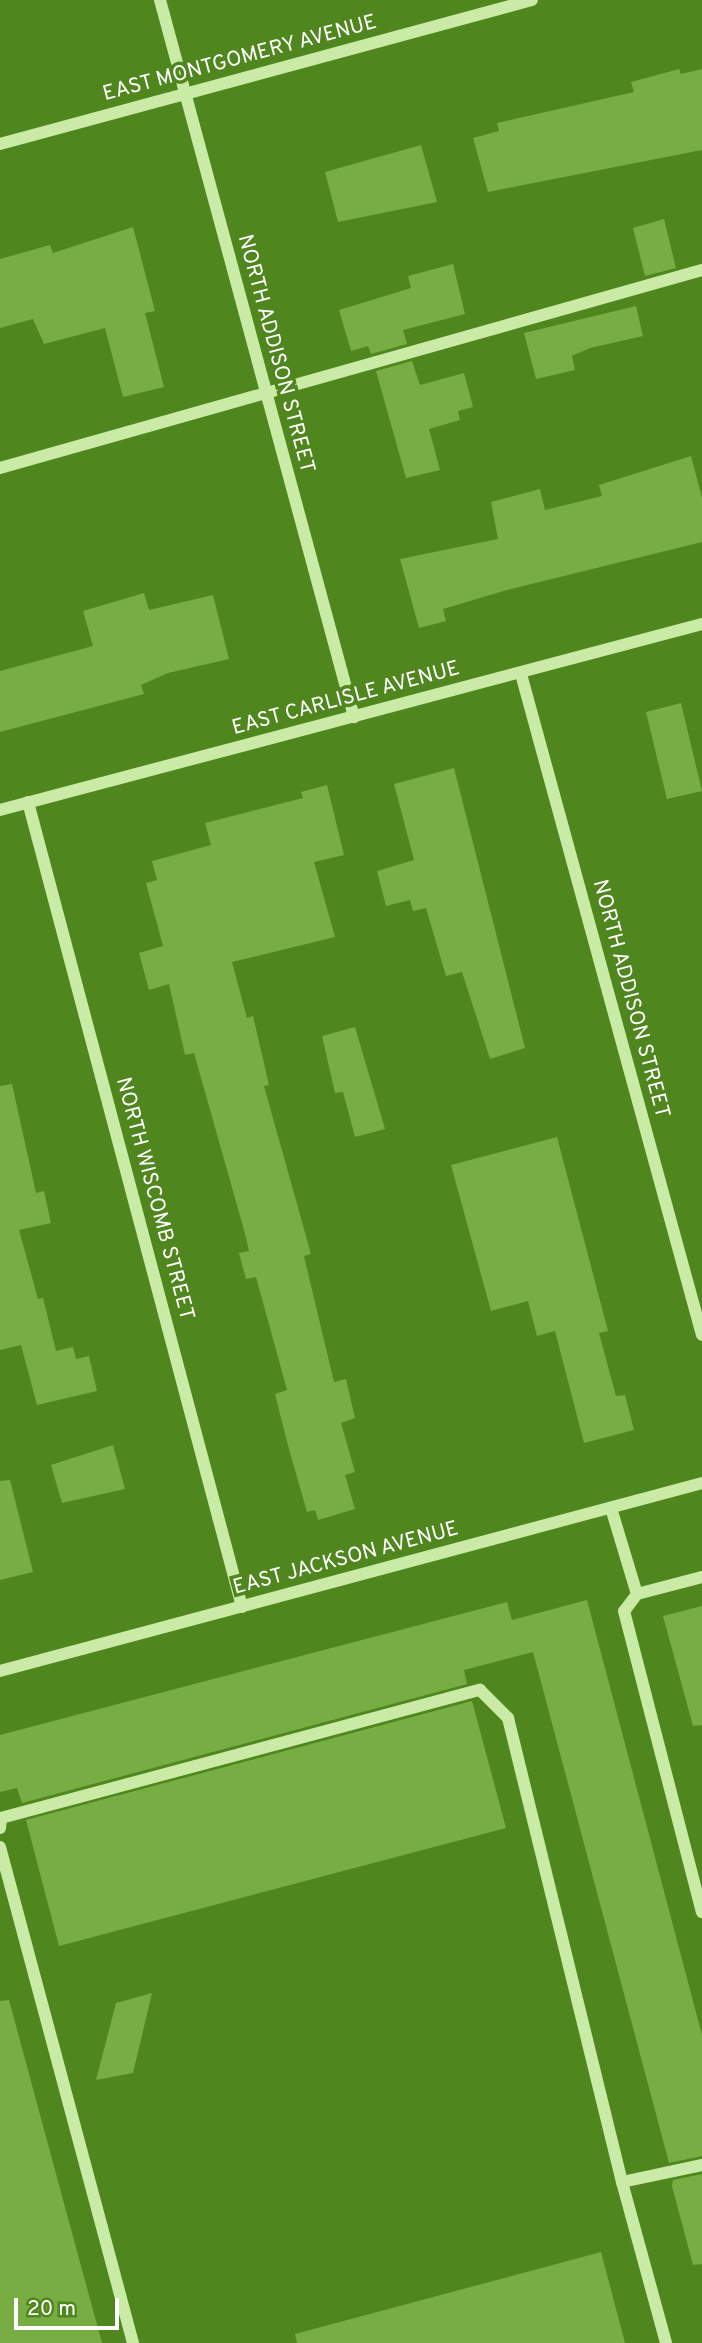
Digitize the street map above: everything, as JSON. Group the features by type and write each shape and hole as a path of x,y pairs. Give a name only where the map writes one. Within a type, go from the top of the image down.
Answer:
{"street":[{"name":"NORTH ADDISON STREET","path":"160,0 354,717"},
{"name":"EAST MONTGOMERY AVENUE","path":"0,144 532,0"},
{"path":"0,468 702,270"},
{"name":"EAST CARLISLE AVENUE","path":"0,810 702,624"},
{"name":"NORTH ADDISON STREET","path":"521,674 702,1335"},
{"name":"NORTH WISCOMB STREET","path":"28,802 242,1607"},
{"name":"EAST JACKSON AVENUE","path":"0,1671 702,1483"},
{"path":"611,1508 637,1594"},
{"path":"702,1577 637,1594 624,1611 702,1912"},
{"path":"0,1828 1,1818 480,1690 508,1718 622,2182 666,2343"},
{"path":"0,1847 133,2343"},
{"path":"622,2182 702,2165"}],"building":[{"path":"679,69 681,74 702,69 702,150 488,192 473,138 499,131 497,123 634,92 631,82"},
{"path":"421,145 437,202 338,222 325,172"},
{"path":"664,219 676,268 645,276 633,228"},
{"path":"133,227 155,311 145,313 164,387 123,397 105,328 44,344 33,319 0,328 0,259 50,245 53,253"},
{"path":"453,264 465,314 403,330 407,344 371,354 368,346 351,351 339,310 411,288 408,276"},
{"path":"636,306 643,336 590,348 572,356 575,370 536,379 524,333"},
{"path":"412,361 420,385 464,373 473,407 458,411 460,420 429,429 440,470 406,478 376,371"},
{"path":"691,456 702,498 702,542 507,590 443,609 446,621 419,628 400,559 498,539 491,502 540,489 545,510 602,496 599,485"},
{"path":"144,593 149,610 213,595 229,659 168,673 141,685 144,694 0,732 0,671 93,646 83,611"},
{"path":"681,703 702,791 667,799 646,712"},
{"path":"454,768 525,1048 490,1059 462,972 446,976 426,908 413,911 410,900 386,906 377,871 414,860 394,784"},
{"path":"327,785 344,855 314,862 335,937 232,962 247,1018 253,1016 269,1085 264,1086 311,1254 304,1256 334,1382 346,1379 355,1418 341,1423 355,1472 345,1475 355,1509 318,1520 315,1510 307,1512 287,1442 275,1394 287,1390 256,1277 246,1279 239,1253 249,1251 194,1053 185,1055 169,984 149,990 139,953 163,946 146,883 157,880 152,861 211,845 205,823 303,798 301,792"},
{"path":"355,1027 385,1129 355,1137 343,1092 335,1093 322,1036"},
{"path":"12,1084 36,1193 44,1191 51,1223 19,1230 38,1299 43,1298 56,1351 73,1347 76,1359 89,1356 97,1391 37,1405 21,1345 0,1350 0,1086"},
{"path":"557,1137 608,1331 599,1333 616,1396 625,1395 634,1430 584,1443 555,1331 537,1336 528,1301 491,1311 451,1165"},
{"path":"113,1445 125,1489 62,1503 51,1465"},
{"path":"10,1480 33,1572 0,1580 0,1481"},
{"path":"587,1600 702,2035 702,2156 669,2163 533,1652 464,1670 467,1684 22,1803 17,1788 0,1792 0,1735 507,1602 512,1620"},
{"path":"702,1606 702,1725 693,1726 663,1616"},
{"path":"472,1701 506,1828 59,1946 26,1820"},
{"path":"152,1993 133,2073 96,2080 116,2003"},
{"path":"9,2000 102,2343 0,2343 0,2001"},
{"path":"702,2174 702,2264 693,2265 672,2186 673,2180"},
{"path":"601,2252 625,2343 297,2343 295,2334"}]}
